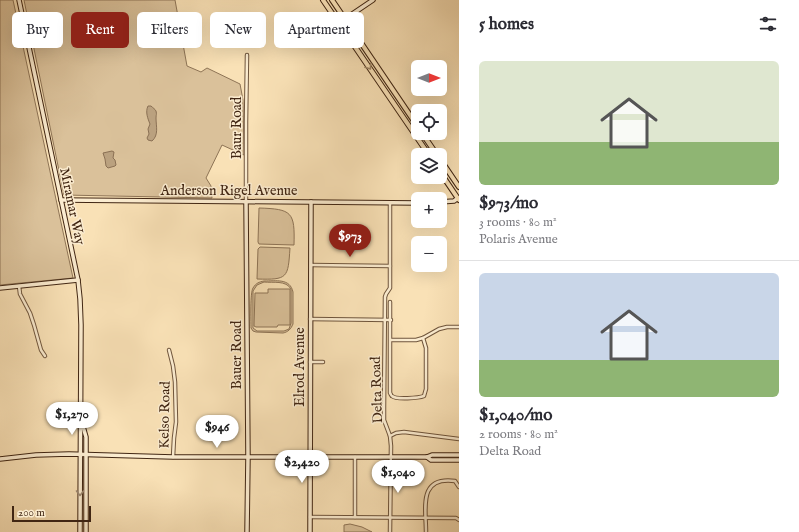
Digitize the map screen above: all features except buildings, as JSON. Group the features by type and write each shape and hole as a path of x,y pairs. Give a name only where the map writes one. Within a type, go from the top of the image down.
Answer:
{"main road":[{"path":"323,0 331,12"},
{"path":"332,0 340,12"},
{"path":"364,47 411,117"},
{"path":"356,48 424,148"},
{"path":"447,169 459,187"},
{"path":"447,182 458,199"}],"street":[{"name":"Miramar Way","path":"19,0 78,280 81,325 80,532"},
{"path":"355,12 373,0"},
{"name":"Baur Road","path":"246,202 247,56"},
{"path":"447,202 458,199"},
{"name":"Anderson Rigel Avenue","path":"61,200 411,202"},
{"name":"Bauer Road","path":"246,202 248,457 247,532"},
{"name":"Elrod Avenue","path":"310,532 311,202"},
{"path":"310,265 390,266 390,203"},
{"name":"Delta Road","path":"390,266 390,288 385,297 384,420 390,436 391,446 390,532"},
{"path":"0,288 78,280"},
{"path":"19,286 20,294 30,312 41,350 45,356"},
{"name":"Delta Road","path":"390,302 390,393 396,398 420,398 424,396 426,389 426,348 422,338"},
{"path":"310,319 391,320"},
{"path":"391,340 416,340 439,329 459,327"},
{"name":"Kelso Road","path":"169,350 176,382 176,422 173,457"},
{"path":"310,362 323,362"},
{"name":"Miramar Way","path":"81,420 86,437 86,532"},
{"path":"390,436 396,433 404,432 459,439"},
{"path":"0,459 36,455 80,454 173,457 426,457 432,455 459,455"},
{"path":"355,517 356,457"},
{"path":"426,457 431,460 459,460"},
{"path":"426,532 426,496 429,488 441,480 455,481 459,487"},
{"path":"310,517 426,517 456,518 459,520"}],"shaded area":[{"path":"0,0 13,0 16,12 12,12 12,48 23,48 73,278 0,285"},
{"path":"24,0 175,0 177,12 137,12 137,48 184,48 187,66 201,72 207,68 240,84 243,100 244,155 222,145 206,178 211,186 212,198 64,195 34,48 63,48 63,12 26,12"},
{"path":"148,106 151,106 156,110 156,136 152,141 148,140 147,138 150,124 147,113"},
{"path":"114,152 113,158 116,165 108,168 106,166 103,153"},
{"path":"259,208 285,211 289,214 294,225 294,245 259,244"},
{"path":"260,247 290,248 287,271 281,278 257,279 258,249"},
{"path":"262,281 286,282 289,284 293,292 293,324 290,329 286,332 256,332 251,328 251,295 255,285","holes":["264,282 283,283 291,289 291,323 289,329 284,331 257,331 253,328 253,291 257,285"]},
{"path":"268,289 290,289 290,325 278,325 277,327 254,326 255,293 268,293"},
{"path":"350,524 362,527 372,532 344,532 344,525"}]}
